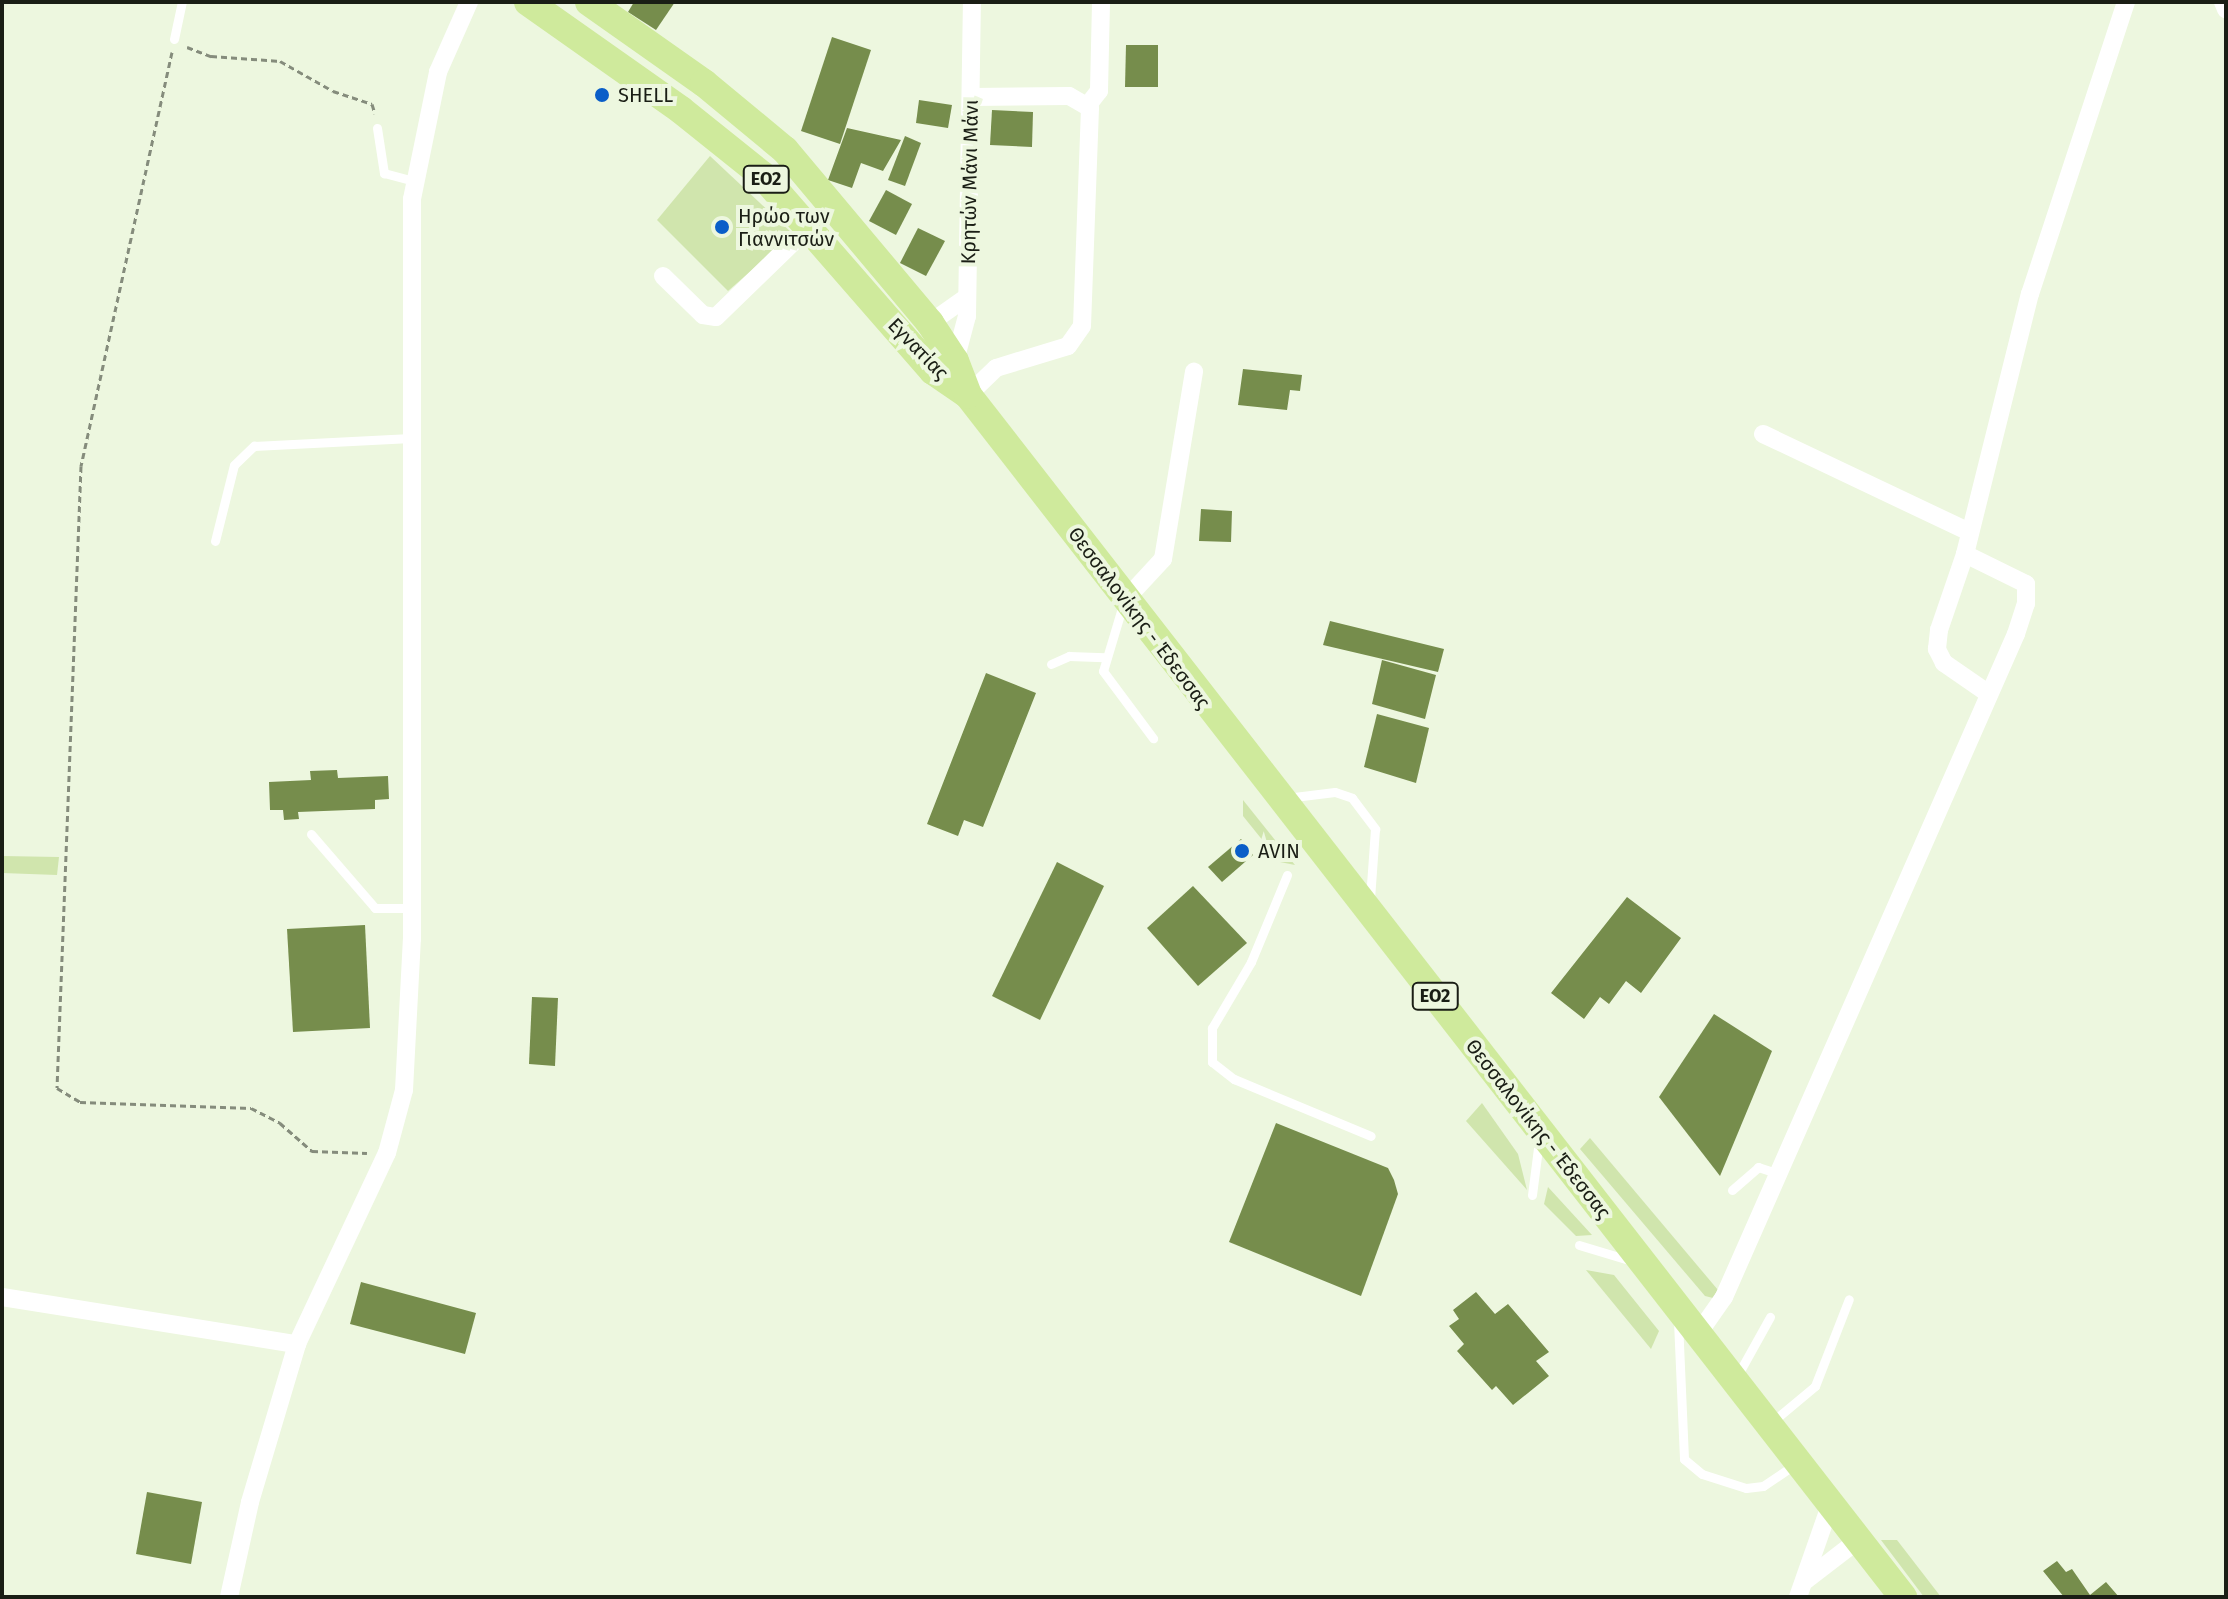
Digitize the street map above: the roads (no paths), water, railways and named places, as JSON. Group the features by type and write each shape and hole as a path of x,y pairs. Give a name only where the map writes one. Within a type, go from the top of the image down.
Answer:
{"highway":[{"name":"Εγνατίας","path":"528,2 723,141 810,226 933,371 968,395"},
{"name":"Εγνατίας","path":"589,2 715,92 785,150 930,323 955,361 968,395"},
{"name":"Θεσσαλονίκης - Έδεσσας","path":"968,395 1903,1597"}],"street":[{"path":"229,1597 250,1502 297,1344 387,1153 404,1090 411,908 414,181 438,72 469,2"},
{"name":"Κρητών Μάνι Μάνι","path":"955,361 967,297 972,2"},
{"path":"968,395 996,368 1068,346 1082,326 1088,105 1099,91 1101,2"},
{"path":"1989,694 1944,663 1937,649 2069,164 2126,2"},
{"path":"2223,2 2226,9"},
{"path":"972,97 1069,96 1088,105"},
{"path":"663,276 703,315 716,317 810,226"},
{"path":"930,323 967,297"},
{"path":"1125,600 1163,559 1194,372"},
{"path":"1763,434 1967,531"},
{"path":"1698,1334 1718,1307 2016,634 2028,588 2017,575 1965,554"},
{"path":"2,1297 297,1344"},
{"path":"1801,1589 1831,1503"},
{"path":"1801,1589 1858,1540"}],"lane":[{"path":"174,39 182,2"},
{"path":"377,128 379,162 384,173 414,181"},
{"path":"215,541 234,465 254,446 411,438"},
{"path":"1125,600 1104,657 1103,671 1153,738"},
{"path":"1051,664 1069,656 1104,657"},
{"path":"1280,799 1335,792 1352,798 1375,829 1377,841 1369,911"},
{"path":"311,834 375,908 411,908"},
{"path":"1287,875 1251,962 1212,1028 1212,1062 1234,1079 1371,1136"},
{"path":"1532,1195 1540,1132"},
{"path":"1732,1190 1758,1167 1777,1173"},
{"path":"1579,1245 1643,1265"},
{"path":"1769,1424 1815,1386 1849,1299"},
{"path":"1678,1310 1684,1459 1702,1474 1746,1488 1763,1486 1799,1462"},
{"path":"1734,1380 1770,1317"}],"place":[{"name":"SHELL","path":"602,95"},
{"name":"Ηρώο των Γιαννιτσών","path":"722,227"},
{"name":"AVIN","path":"1242,851"}]}
